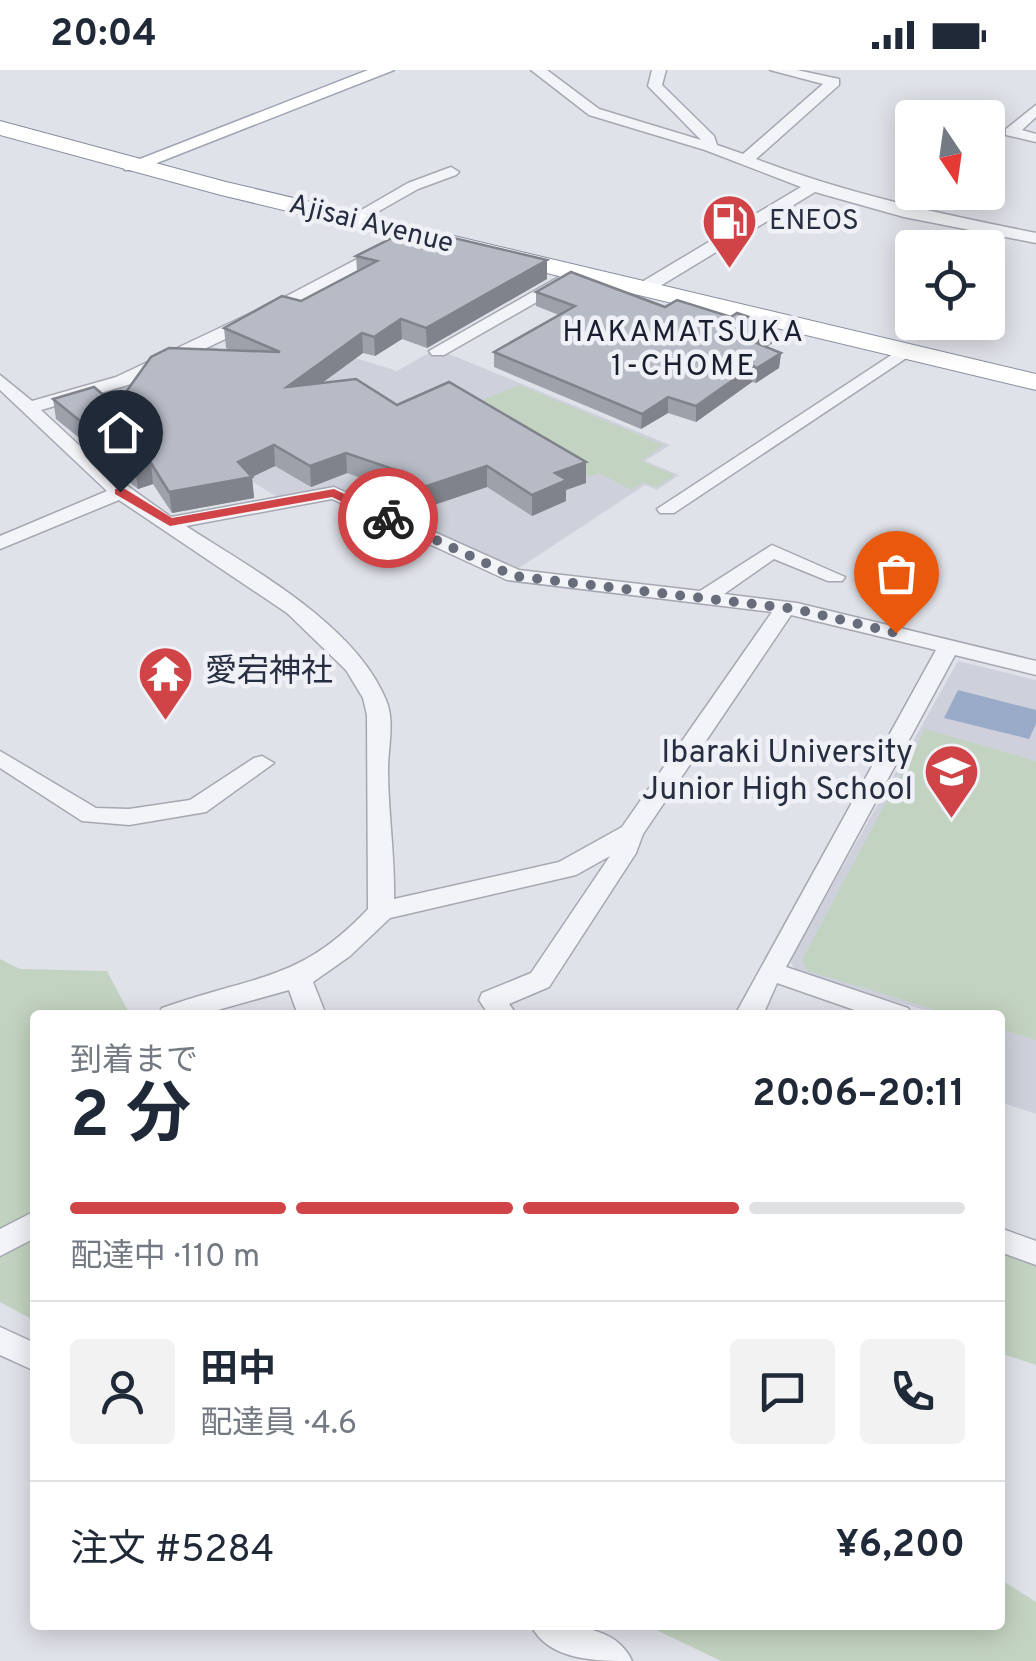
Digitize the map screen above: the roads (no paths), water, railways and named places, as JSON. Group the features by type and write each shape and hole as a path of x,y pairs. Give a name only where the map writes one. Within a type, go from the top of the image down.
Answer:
{"highway":[{"name":"Ajisai Avenue","path":"0,128 132,166 413,235 1036,382"}],"main road":[{"path":"132,166 384,70"}],"street":[{"path":"538,70 594,112 904,212 1036,238"},
{"path":"660,70 655,86 710,139 710,148"},
{"path":"778,70 834,82"},
{"path":"745,161 849,70"},
{"path":"1036,108 1011,132 1036,138"},
{"path":"352,220 412,186 451,172"},
{"path":"641,290 814,186"},
{"path":"11,395 122,380 287,303 413,235"},
{"path":"438,352 574,274"},
{"path":"667,509 904,352"},
{"path":"11,395 120,492 260,583 306,621 335,646 376,701 376,774 383,850 381,910 366,928 298,978 210,999 184,1010"},
{"path":"0,543 120,492"},
{"path":"170,522 334,493 514,576 790,610 1036,668"},
{"path":"702,600 772,551 835,576"},
{"path":"500,1010 492,1000 540,980 624,853 632,833 790,610"},
{"path":"752,1010 949,646"},
{"path":"0,758 91,816 188,811 209,802 262,763"},
{"path":"381,910 567,870 632,833"},
{"path":"770,971 883,1010"},
{"path":"298,978 310,1010"},
{"path":"0,1244 30,1225"},
{"path":"1005,1242 1036,1252"},
{"path":"0,1340 30,1355"},
{"path":"559,1630 614,1661"}],"water":[{"path":"958,690 1036,710 1036,724 1029,739 944,718"}],"place":[{"name":"ENEOS","path":"730,271"},
{"name":"愛宕神社","path":"166,722"},
{"name":"Ibaraki University Junior High School","path":"952,821"}],"district":[{"name":"HAKAMATSUKA 1-CHOME","path":"684,350"}]}
